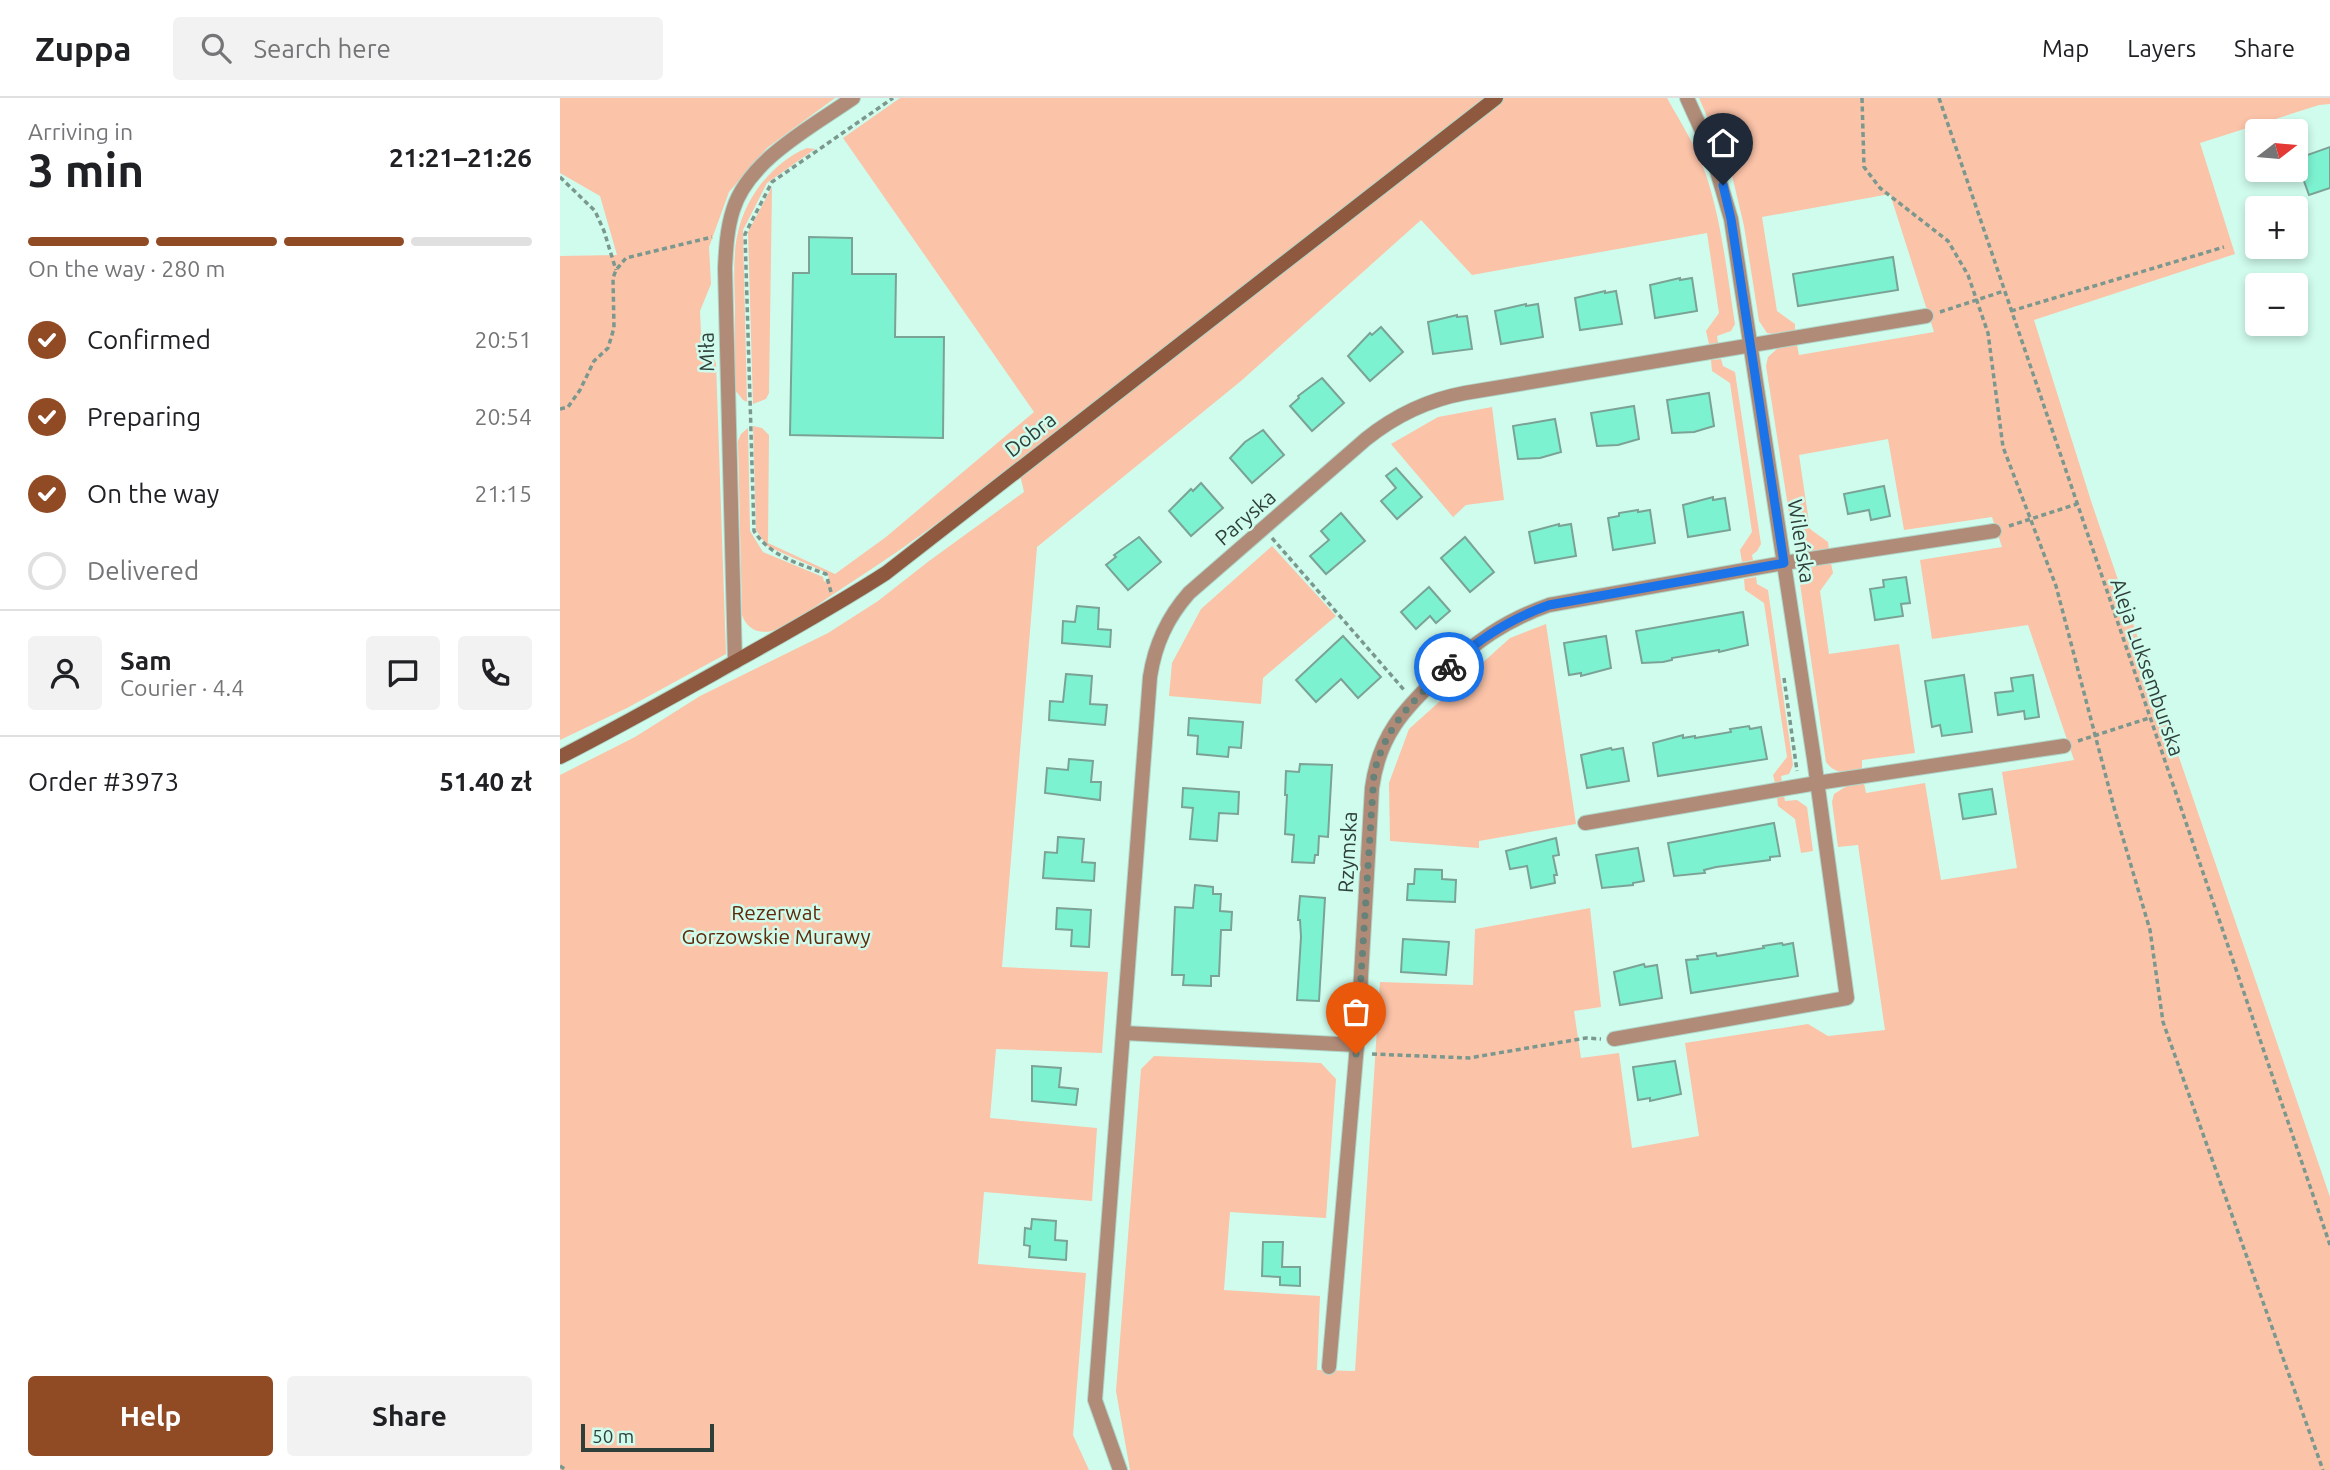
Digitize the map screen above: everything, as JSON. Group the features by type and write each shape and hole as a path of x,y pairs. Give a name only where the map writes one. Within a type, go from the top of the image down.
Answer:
{"street":[{"name":"Miła","path":"735,662 725,282 727,233 733,207 750,178 772,155 853,98"},
{"name":"Dobra","path":"560,757 632,721 835,606 886,573 1496,98"},
{"name":"Wileńska","path":"1614,1039 1847,998 1784,563 1726,196 1711,151 1686,98"},
{"name":"Paryska","path":"1120,1470 1095,1400 1152,662 1162,633 1179,605 1189,593 1380,428 1428,402 1465,393 1926,316"},
{"name":"Rzymska","path":"1329,1367 1357,1049 1370,804 1374,773 1383,744 1391,728 1413,700 1487,634 1526,613 1549,605 1784,563 1994,531"},
{"path":"1584,823 1817,783 2064,746"},
{"path":"1124,1033 1357,1049"}],"path":[{"path":"835,606 826,574 777,554 763,545 754,531 746,234 772,182 893,98"},
{"path":"1862,98 1864,167 1880,188 1948,241 1968,275 1988,333 2003,447 2056,586 2115,811 2150,930 2163,1022 2323,1470"},
{"name":"Aleja Luksemburska","path":"1939,98 2330,1245"},
{"path":"560,177 595,211 616,270"},
{"path":"560,409 568,407 594,361 608,348 614,328 612,278 626,258 727,233 746,234"},
{"path":"2011,312 2224,247"},
{"path":"1926,316 2004,291"},
{"path":"1994,531 2077,504"},
{"path":"1263,528 1413,700"},
{"path":"2064,746 2149,718"},
{"path":"1357,1049 1469,1058 1586,1038 1614,1039"},
{"path":"560,1466 566,1470"}],"green space":[{"path":"560,98 835,98 767,148 729,192 709,247 711,284 700,311 701,333 716,363 726,654 627,708 560,740 560,256 617,255 600,196 560,173"},
{"name":"Rezerwat Gorzowskie Murawy","path":"900,98 1667,98 1698,155 1712,193 1724,249 1735,324 1731,331 1717,336 1718,343 1709,344 1706,331 1719,313 1707,233 1472,275 1421,220 1241,381 1037,547 1002,967 1108,972 1102,1053 996,1049 990,1118 1097,1128 1092,1201 984,1192 978,1264 1086,1273 1073,1435 1089,1470 560,1470 560,775 635,737 700,696 828,633 878,601 1024,492 1017,462 880,564 795,620 772,631 762,632 750,627 744,620 738,441 748,428 750,531 763,552 823,577 824,582 829,578 827,573 767,546 756,530 753,426 762,428 769,435 768,543 835,574 886,537 1034,412 843,138"},
{"path":"1699,98 2330,98 2330,104 2275,119 2245,119 2245,129 2200,143 2235,254 2034,320 2092,504 2330,1197 2330,1470 1130,1470 1116,1391 1141,1069 1154,1056 1321,1063 1336,1079 1326,1218 1230,1212 1224,1290 1320,1296 1317,1370 1355,1371 1380,982 1473,985 1475,929 1590,908 1601,1007 1574,1011 1581,1058 1619,1053 1632,1148 1699,1136 1685,1043 1808,1024 1828,1036 1885,1030 1858,845 1838,847 1832,802 1834,794 1850,784 1864,783 1866,793 1925,783 1941,880 2017,868 2002,772 2074,760 2028,625 1932,639 1920,560 2002,547 1992,517 1904,530 1888,439 1799,455 1810,529 1828,542 1829,550 1806,552 1794,545 1766,366 1768,357 1778,348 1797,345 1799,355 1934,332 1890,194 1762,217 1777,311 1795,324 1795,332 1767,333 1759,321 1744,226 1731,171"},
{"path":"807,148 815,149 767,183 743,230 747,402 735,390 735,258 739,229 751,199 766,178 788,159"},
{"path":"772,187 769,393 766,399 753,404 748,232"},
{"path":"1721,359 1723,366 1735,372 1761,544 1752,555 1753,560 1742,562 1740,550 1752,532 1730,383 1712,371 1711,360"},
{"path":"1492,407 1504,500 1466,505 1453,517 1391,444 1438,417"},
{"path":"1272,546 1336,616 1263,678 1261,704 1169,696 1172,663 1201,609"},
{"path":"1831,563 1833,573 1820,591 1829,654 1899,644 1915,753 1862,760 1862,769 1847,772 1838,771 1826,762 1800,584 1804,570"},
{"path":"1756,577 1757,584 1768,590 1793,765 1789,774 1781,776 1782,782 1775,783 1773,775 1787,757 1764,603 1745,590 1744,579"},
{"path":"1546,624 1576,824 1479,841 1479,848 1390,841 1389,783 1409,729 1510,638"},
{"path":"1784,796 1785,801 1797,800 1807,807 1813,851 1801,853 1795,819 1778,806 1777,797"}],"building":[{"path":"2330,147 2330,188 2309,195 2304,182 2308,182 2308,155"},
{"path":"809,237 852,238 852,274 896,274 895,337 944,337 943,438 790,435 793,273 809,273"},
{"path":"1893,257 1898,290 1798,306 1793,274"},
{"path":"1692,278 1697,311 1655,318 1650,285"},
{"path":"1616,291 1622,324 1580,330 1575,298"},
{"path":"1538,304 1543,337 1501,344 1495,311"},
{"path":"1457,315 1467,316 1472,349 1433,354 1428,322"},
{"path":"1381,327 1403,352 1370,381 1348,356 1370,333 1372,335"},
{"path":"1322,378 1344,403 1312,431 1290,406 1298,396"},
{"path":"1709,393 1714,426 1694,432 1672,433 1667,400"},
{"path":"1634,406 1639,439 1618,445 1597,446 1591,413"},
{"path":"1555,419 1561,452 1540,458 1518,459 1513,426"},
{"path":"1263,430 1284,455 1252,483 1230,458 1245,442"},
{"path":"1396,468 1422,497 1397,519 1381,501 1396,488 1386,476"},
{"path":"1201,483 1223,508 1191,536 1169,511"},
{"path":"1884,486 1890,516 1871,520 1869,510 1848,514 1844,494"},
{"path":"1713,497 1713,500 1725,498 1730,530 1688,537 1683,505"},
{"path":"1638,510 1650,510 1655,543 1613,550 1608,518"},
{"path":"1341,513 1365,541 1326,574 1310,556 1329,540 1321,531"},
{"path":"1559,524 1571,524 1576,556 1535,563 1529,532"},
{"path":"1139,537 1161,562 1128,590 1106,565 1116,557 1114,555"},
{"path":"1465,537 1494,572 1470,592 1441,558"},
{"path":"1906,577 1910,603 1901,604 1903,616 1875,620 1870,589 1884,587 1883,580"},
{"path":"1429,587 1450,611 1436,623 1430,616 1416,629 1401,612"},
{"path":"1077,606 1099,608 1098,629 1111,630 1110,647 1062,643 1063,621 1075,622"},
{"path":"1743,612 1748,645 1672,658 1663,662 1642,663 1636,631"},
{"path":"1343,636 1381,677 1358,698 1341,679 1316,702 1296,680"},
{"path":"1606,636 1611,668 1581,676 1581,673 1569,675 1564,643"},
{"path":"1066,674 1092,676 1090,704 1107,705 1105,725 1049,720 1050,701 1063,702"},
{"path":"1964,675 1972,732 1942,736 1940,725 1932,727 1925,681"},
{"path":"2033,675 2039,717 2025,719 2024,711 1998,715 1995,693 2013,691 2011,678"},
{"path":"1189,718 1243,722 1241,748 1229,747 1228,757 1197,754 1198,736 1188,735"},
{"path":"1749,726 1750,729 1761,727 1767,759 1658,776 1653,743 1683,735 1683,738 1695,738 1731,732 1730,729"},
{"path":"1623,748 1629,781 1587,788 1581,755"},
{"path":"1069,759 1093,761 1091,782 1101,782 1100,800 1045,793 1047,768 1068,770"},
{"path":"1300,764 1332,765 1328,837 1319,836 1318,855 1315,855 1314,863 1292,862 1294,835 1285,834 1286,771 1299,772"},
{"path":"1183,788 1239,792 1238,814 1219,813 1217,841 1190,839 1193,808 1182,807"},
{"path":"1992,789 1996,814 1963,819 1959,794"},
{"path":"1774,823 1780,856 1770,857 1770,860 1716,867 1704,870 1705,873 1674,876 1668,843"},
{"path":"1058,837 1084,839 1082,862 1095,863 1094,881 1043,878 1045,852 1057,853"},
{"path":"1556,838 1559,855 1553,856 1557,875 1554,875 1555,883 1531,888 1527,866 1510,869 1506,851"},
{"path":"1638,848 1644,881 1633,885 1602,888 1596,855"},
{"path":"1415,869 1442,870 1442,879 1456,880 1455,902 1407,900 1408,884 1414,884"},
{"path":"1195,885 1213,887 1213,894 1221,894 1220,911 1232,912 1231,930 1221,930 1219,976 1211,976 1211,986 1183,985 1184,975 1172,975 1175,907 1193,908"},
{"path":"1300,896 1325,898 1319,1001 1297,1000 1301,937 1298,920"},
{"path":"1057,908 1091,910 1089,947 1071,946 1072,930 1056,929"},
{"path":"1403,939 1449,942 1446,975 1401,972"},
{"path":"1793,943 1798,976 1691,993 1686,960"},
{"path":"1644,964 1645,967 1657,965 1662,998 1620,1005 1614,972"},
{"path":"1675,1061 1681,1094 1650,1101 1650,1098 1638,1100 1633,1067"},
{"path":"1032,1066 1061,1068 1059,1087 1078,1089 1076,1105 1032,1101"},
{"path":"1032,1219 1056,1221 1055,1240 1067,1241 1066,1260 1029,1257 1030,1246 1024,1245 1025,1228 1031,1229"},
{"path":"1263,1242 1283,1242 1282,1267 1300,1267 1300,1286 1280,1285 1280,1277 1262,1276"}],"way so far":[{"path":"1356,1054 1374,773 1383,744 1401,713 1449,667"}],"route":[{"path":"1449,667 1487,634 1503,624 1549,605 1784,563 1731,219 1723,185"}]}
